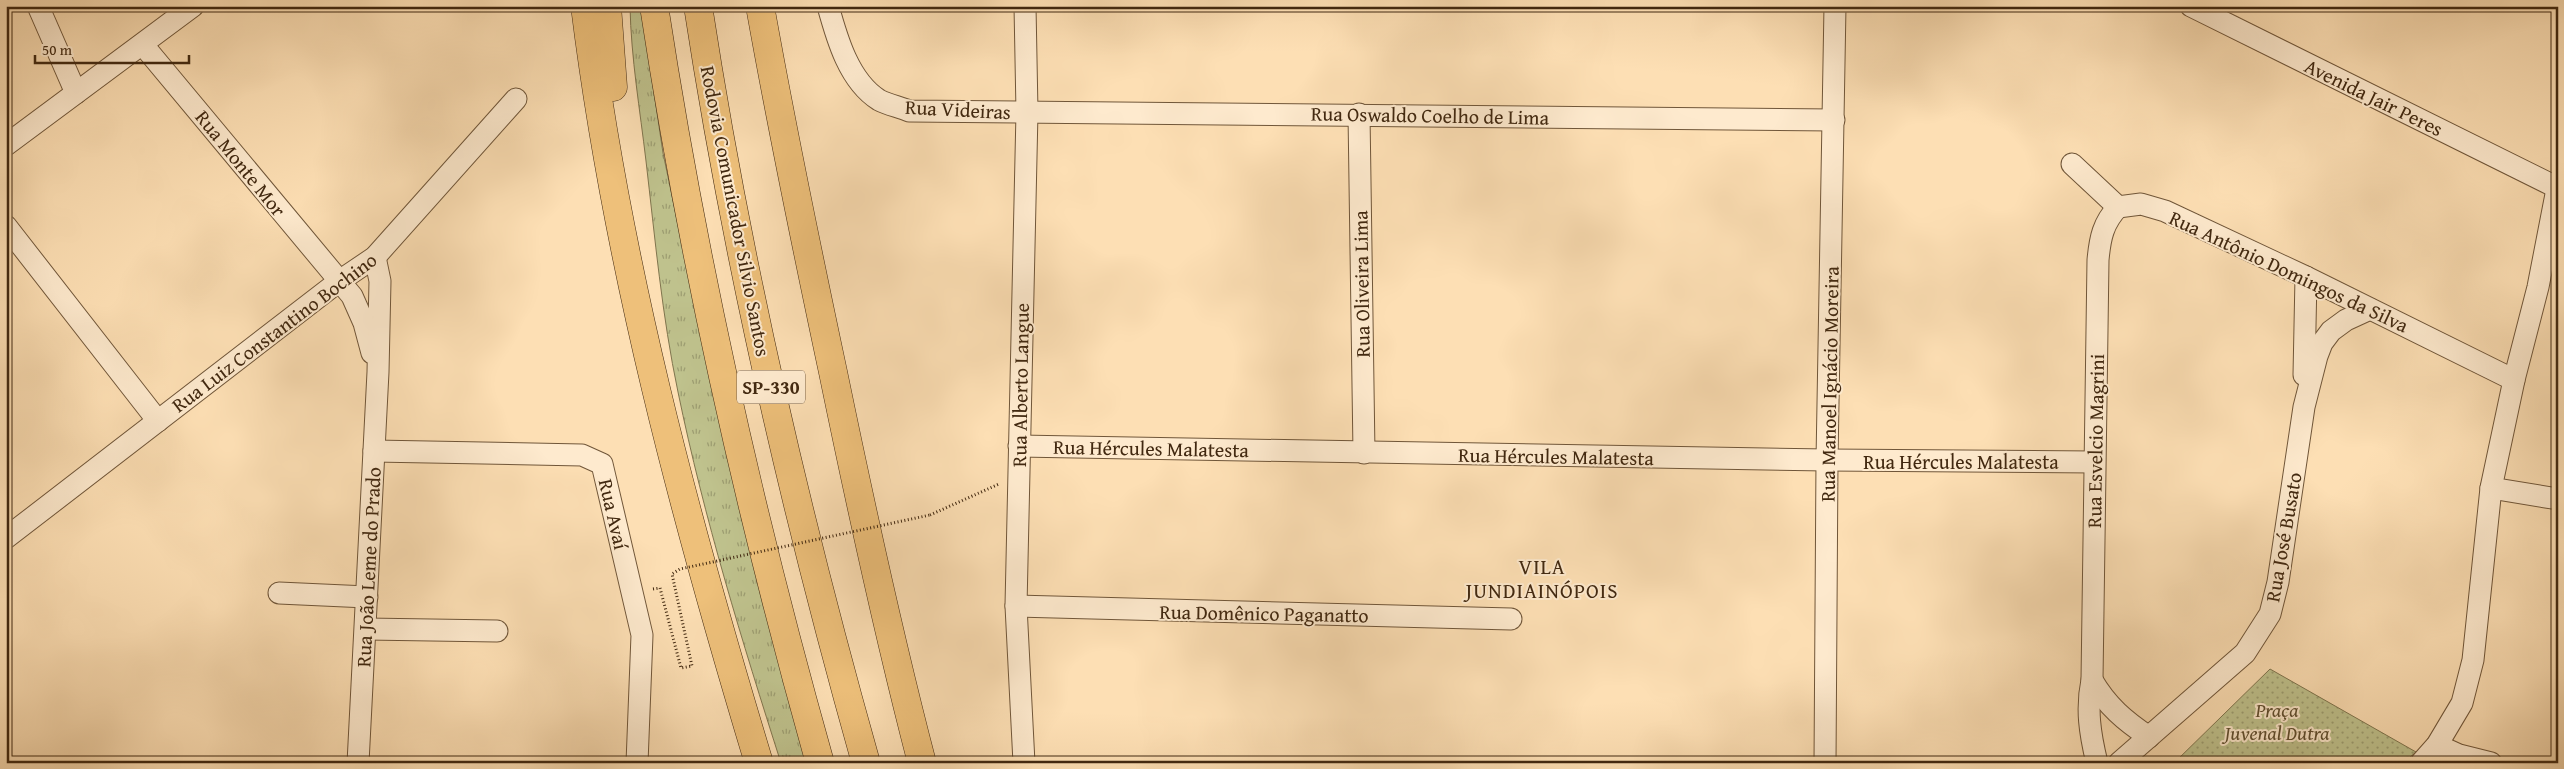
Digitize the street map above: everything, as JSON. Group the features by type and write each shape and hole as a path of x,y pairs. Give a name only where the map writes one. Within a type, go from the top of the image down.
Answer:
{"highway":[{"path":"585,6 596,94 646,354 707,590 759,763"},
{"path":"607,6 611,76 635,244 643,273 646,354"},
{"name":"SP-330","path":"654,6 664,71 716,344 786,644 820,763"},
{"name":"Rodovia Comunicador Silvio Santos","path":"698,6 707,65 763,356 832,644 866,763"},
{"path":"760,6 783,136 861,506 892,648 922,763"}],"street":[{"path":"38,6 76,93"},
{"path":"6,145 193,6"},
{"name":"Rua Videiras","path":"828,6 835,32 848,61 864,88 881,101 909,110 1027,112"},
{"name":"Rua Alberto Langue","path":"1024,763 1016,606 1027,112 1025,6"},
{"name":"Rua Manoel Ignácio Moreira","path":"1825,763 1827,460 1835,6"},
{"name":"Avenida Jair Peres","path":"2199,8 2557,187"},
{"name":"Rua Monte Mor","path":"143,45 338,282"},
{"name":"Rua Luiz Constantino Bochino","path":"6,538 338,282 375,257 516,99"},
{"name":"Rua Oswaldo Coelho de Lima","path":"1027,112 1834,120"},
{"name":"Rua Oliveira Lima","path":"1359,114 1364,453"},
{"path":"2072,164 2118,207"},
{"path":"2421,763 2437,746 2462,703 2473,660 2490,488 2514,380 2538,287 2557,187"},
{"name":"Rua Antônio Domingos da Silva","path":"2118,207 2141,204 2165,211 2306,277 2514,380"},
{"name":"Rua Esvelcio Magrini","path":"2097,763 2089,733 2088,701 2092,680 2098,260 2101,234 2108,217 2118,207"},
{"path":"6,226 158,421"},
{"name":"Rua João Leme do Prado","path":"358,763 378,372 380,281 375,257"},
{"name":"Rua José Busato","path":"2304,407 2306,277"},
{"name":"Rua João Leme do Prado","path":"338,282 352,296 364,323 378,372"},
{"name":"Rua José Busato","path":"2119,763 2245,653 2270,614 2278,582 2304,407 2322,343 2331,330 2346,320 2370,309"},
{"name":"Rua Hércules Malatesta","path":"1019,446 1827,460 2094,462"},
{"name":"Rua Avaí","path":"374,451 582,455 602,464 642,635 638,763"},
{"path":"2490,488 2558,499"},
{"path":"279,593 367,597"},
{"name":"Rua Domênico Paganatto","path":"1016,606 1512,619"},
{"path":"366,629 497,631"},
{"path":"2092,680 2103,700 2123,720 2149,738"},
{"path":"2437,746 2459,755 2491,763"}],"path":[{"path":"660,588 681,668 692,666 672,574 680,569 930,515 1018,475"}],"green space":[{"path":"630,6 641,6 663,153 711,382 807,763 781,763 725,579 688,439 672,363 663,306 634,64"},
{"name":"Praça Juvenal Dutra","path":"2270,669 2416,752 2403,763 2174,763"}],"district":[{"name":"VILA JUNDIAINÓPOIS","path":"1542,578"}]}
